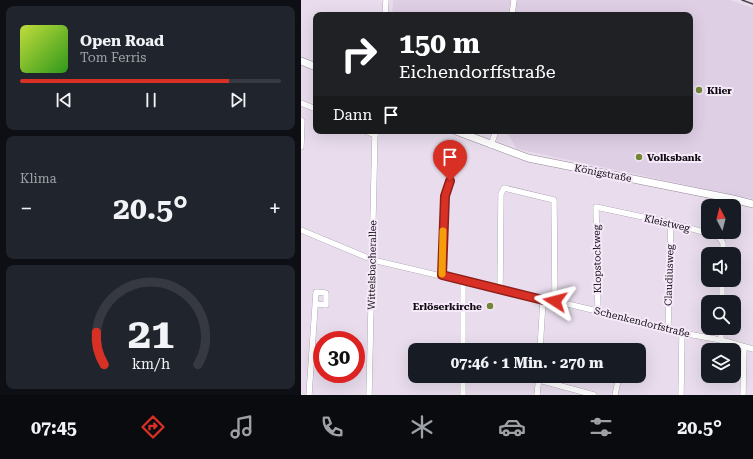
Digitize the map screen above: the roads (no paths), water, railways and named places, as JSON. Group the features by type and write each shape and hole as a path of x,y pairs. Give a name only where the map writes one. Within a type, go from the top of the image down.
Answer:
{"main road":[{"path":"301,60 313,66"},
{"name":"Königstraße","path":"464,134 528,158 562,166 725,197 753,204"}],"street":[{"path":"385,12 386,0"},
{"path":"512,12 514,0"},
{"path":"303,104 313,108"},
{"path":"301,120 303,121 301,147"},
{"name":"Wittelsbacherallee","path":"369,395 375,134"},
{"path":"491,145 495,134"},
{"path":"442,275 445,196 450,181 451,147"},
{"path":"500,289 501,194 504,188 554,200 555,301"},
{"name":"Kleistweg","path":"596,207 671,223 718,236 723,243 723,247"},
{"name":"Klopstockweg","path":"596,207 597,311"},
{"name":"Claudiusweg","path":"668,328 671,223"},
{"name":"Schenkendorfstraße","path":"301,230 373,260 442,275 543,300 555,301 668,328 682,333 721,340 744,348 753,349"},
{"path":"463,281 463,343"},
{"path":"541,343 543,300"},
{"path":"309,395 316,304"},
{"path":"681,395 682,333"},
{"path":"721,335 721,340"},
{"path":"743,395 744,348"},
{"path":"463,383 463,395"},
{"path":"537,395 538,383"},
{"path":"555,383 594,395"},
{"path":"615,395 618,383"}],"railway":[{"path":"742,0 753,4"}],"place":[{"name":"Klier","path":"699,90"},
{"name":"Volksbank","path":"639,157"},
{"name":"Erlöserkirche","path":"490,306"}]}
